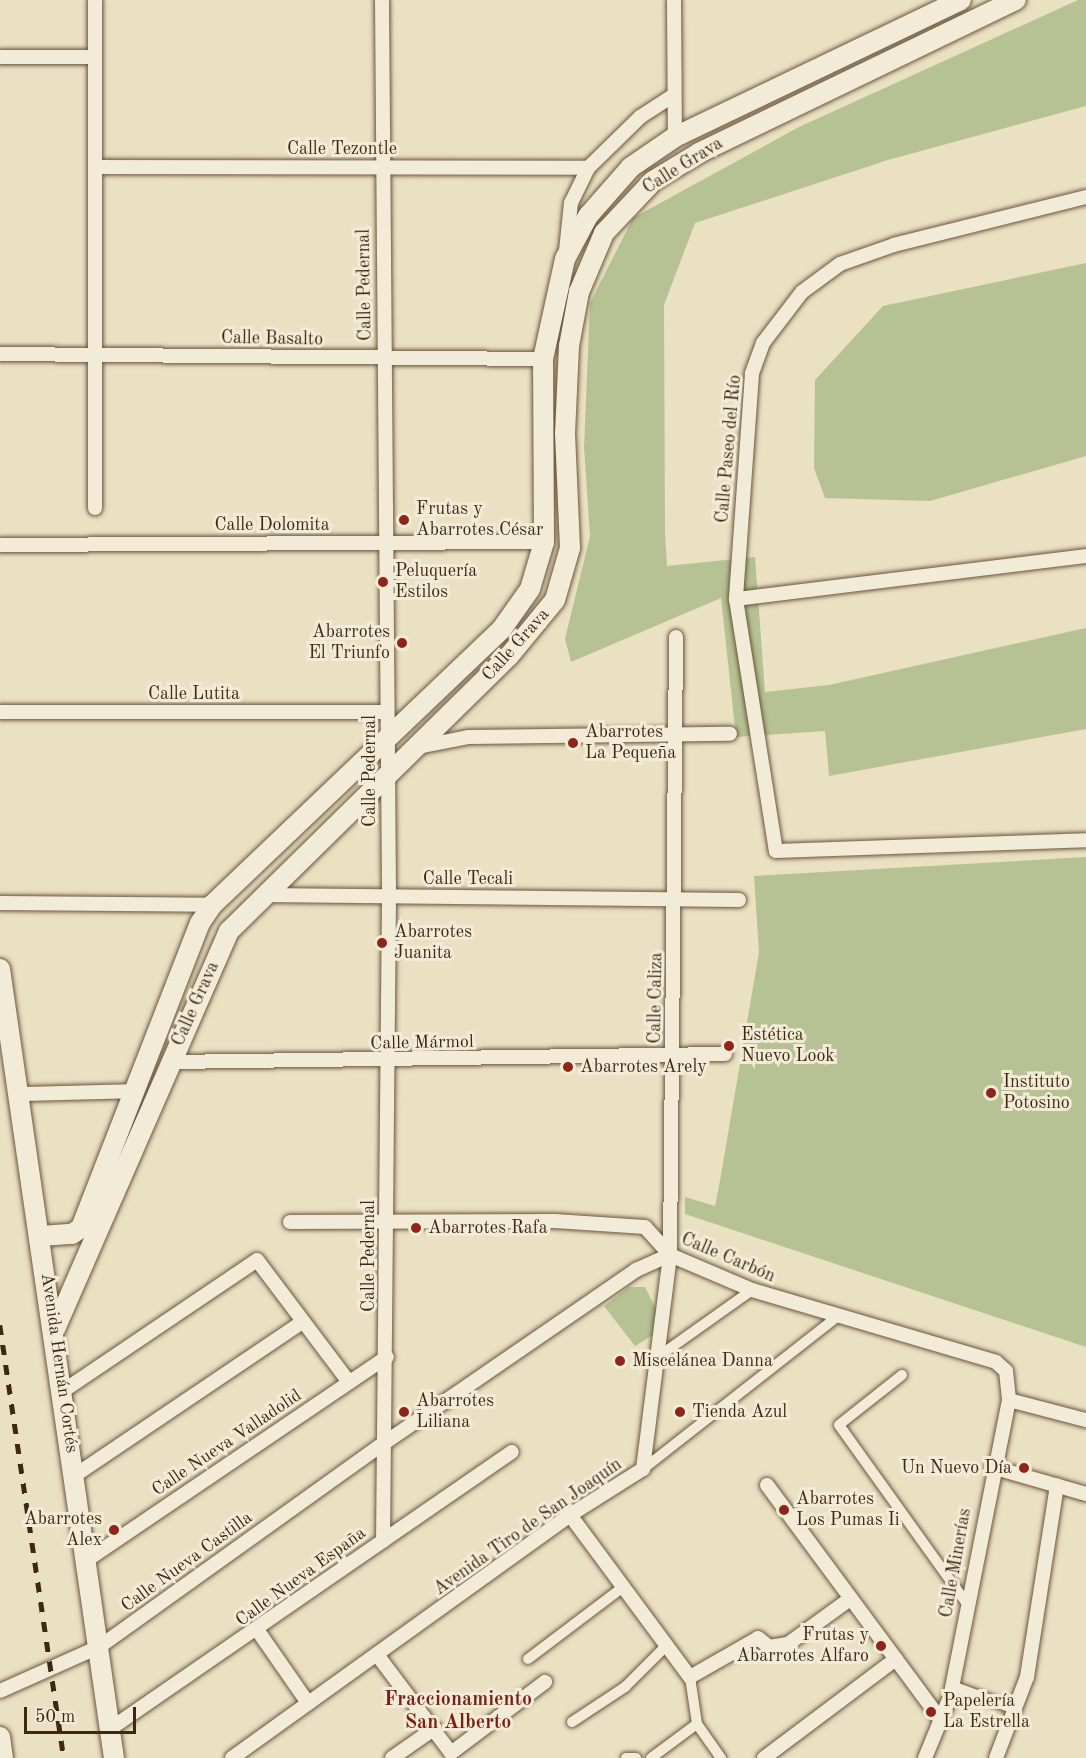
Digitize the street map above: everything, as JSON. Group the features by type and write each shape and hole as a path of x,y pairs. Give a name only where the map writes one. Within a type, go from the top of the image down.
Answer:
{"main road":[{"name":"Calle Grava","path":"41,1236 72,1234 81,1228 133,1091 212,905 386,736 501,630 530,589 544,542 543,359 565,259 611,186 675,137 961,0"},
{"name":"Calle Grava","path":"55,1329 229,931 262,895 418,747 509,656 555,600 570,548 565,434 569,346 590,262 625,206 699,153 1016,0"},
{"name":"Avenida Hernán Cortés","path":"0,969 21,1094 55,1329 114,1758"},
{"path":"0,1737 3,1758"}],"street":[{"path":"95,0 95,508"},
{"name":"Calle Pedernal","path":"382,0 389,896 387,1357 383,1541"},
{"path":"674,0 672,96 675,137"},
{"path":"0,57 95,57"},
{"path":"565,259 571,203 588,168 640,117 672,96"},
{"name":"Calle Tezontle","path":"95,167 588,168"},
{"name":"Calle Paseo del Río","path":"1086,197 884,249 840,264 802,292 763,343 752,374 736,599 776,851 1086,840"},
{"name":"Calle Basalto","path":"0,354 543,359"},
{"name":"Calle Dolomita","path":"0,545 544,542"},
{"path":"736,599 1086,556"},
{"name":"Calle Caliza","path":"643,1469 655,1359 670,1255 674,1056 676,637"},
{"name":"Calle Lutita","path":"0,712 387,712"},
{"path":"418,747 469,737 730,734"},
{"name":"Calle Tecali","path":"262,895 739,900"},
{"path":"0,903 212,905"},
{"name":"Calle Mármol","path":"171,1062 388,1062 725,1054"},
{"path":"21,1094 133,1091"},
{"name":"Calle Carbón","path":"290,1222 633,1225 655,1234 670,1255 752,1290 837,1317 996,1362 1006,1371"},
{"name":"Calle Nueva Castilla","path":"0,1691 99,1647 384,1444 631,1274 670,1255"},
{"path":"63,1391 257,1260 349,1382"},
{"path":"655,1359 752,1290"},
{"name":"Avenida Tiro de San Joaquín","path":"232,1758 378,1656 570,1515 643,1469 837,1317"},
{"path":"74,1476 302,1322"},
{"name":"Calle Nueva Valladolid","path":"87,1560 387,1357"},
{"name":"Calle Minerías","path":"925,1758 952,1686 992,1467 1009,1400 1006,1371"},
{"path":"902,1375 840,1425 967,1604"},
{"path":"1009,1400 1086,1420"},
{"name":"Calle Nueva España","path":"110,1729 258,1631 512,1452"},
{"path":"992,1467 1086,1494"},
{"path":"767,1485 941,1720"},
{"path":"996,1758 1027,1677 1057,1485"},
{"path":"570,1515 664,1647 690,1677 697,1724 721,1758"},
{"path":"528,1659 622,1588"},
{"path":"690,1677 758,1638 769,1647 788,1644 850,1599"},
{"path":"258,1631 308,1703"},
{"path":"572,1722 625,1687 664,1647"},
{"path":"378,1656 435,1728 451,1753 545,1682"},
{"path":"764,1758 896,1659"},
{"path":"952,1686 1015,1709"},
{"path":"651,1758 697,1724"},
{"path":"392,1758 435,1728"},
{"path":"626,1758 636,1758"}],"green space":[{"path":"1078,0 1086,0 1086,106 888,160 695,223 664,305 665,533 667,566 755,557 765,692 829,685 1086,628 1086,729 829,776 825,731 736,737 721,598 571,662 565,639 590,536 584,447 590,303 633,218 799,127"},
{"path":"1086,263 1086,456 930,501 825,498 814,468 815,380 883,306"},
{"path":"1086,857 1086,1347 685,1214 685,1197 715,1206 759,952 754,876"},
{"path":"629,1287 645,1287 656,1309 653,1335 635,1346 604,1306"}],"railway":[{"path":"0,1325 64,1758"}],"place":[{"name":"Frutas y Abarrotes César","path":"404,520"},
{"name":"Peluquería Estilos","path":"383,582"},
{"name":"Abarrotes El Triunfo","path":"402,643"},
{"name":"Abarrotes La Pequeña","path":"573,743"},
{"name":"Abarrotes Juanita","path":"382,943"},
{"name":"Estética Nuevo Look","path":"729,1046"},
{"name":"Abarrotes Arely","path":"568,1067"},
{"name":"Instituto Potosino","path":"991,1093"},
{"name":"Abarrotes Rafa","path":"416,1228"},
{"name":"Miscelánea Danna","path":"620,1361"},
{"name":"Abarrotes Liliana","path":"404,1412"},
{"name":"Tienda Azul","path":"680,1412"},
{"name":"Un Nuevo Día","path":"1024,1468"},
{"name":"Abarrotes Los Pumas Ii","path":"784,1510"},
{"name":"Abarrotes Alex","path":"114,1530"},
{"name":"Frutas y Abarrotes Alfaro","path":"881,1646"},
{"name":"Papelería La Estrella","path":"931,1712"}],"district":[{"name":"Fraccionamiento San Alberto","path":"458,1712"}]}
